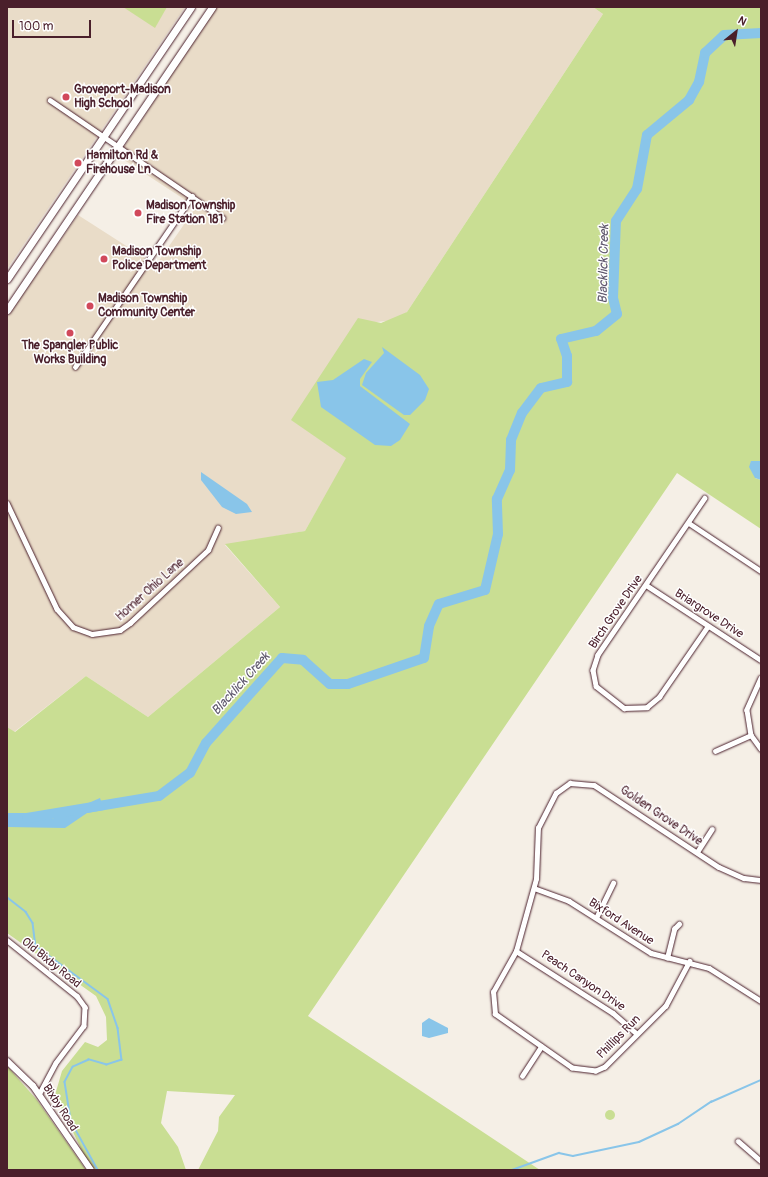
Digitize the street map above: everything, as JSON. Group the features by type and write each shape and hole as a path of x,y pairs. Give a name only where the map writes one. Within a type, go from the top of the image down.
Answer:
{"main road":[{"path":"7,278 191,7"},
{"path":"7,310 212,7"}],"street":[{"path":"50,100 223,218"},
{"path":"75,366 192,196"},
{"name":"Birch Grove Drive","path":"705,498 593,666 596,686 617,705 639,710 654,703 708,626"},
{"name":"Homer Ohio Lane","path":"7,503 57,609 73,627 92,634 114,632 130,623 208,550 218,528"},
{"path":"689,523 761,571"},
{"name":"Briargrove Drive","path":"646,585 761,660"},
{"path":"761,678 747,707 751,735 761,749"},
{"path":"715,751 751,735"},
{"name":"Golden Grove Drive","path":"534,888 538,828 552,798 570,783 594,784 697,852 734,874 761,880"},
{"path":"697,852 712,829"},
{"path":"596,918 612,883"},
{"path":"516,951 534,888"},
{"name":"Bixford Avenue","path":"534,888 563,898 646,951 667,958 690,961 715,971 761,1002"},
{"path":"667,958 674,929 679,924"},
{"name":"Old Bixby Road","path":"7,940 77,996 85,1007 84,1026 55,1063 39,1094"},
{"name":"Phillips Run","path":"516,951 492,995 493,1009 498,1018 572,1068 589,1072 605,1067 636,1033 672,999 690,961"},
{"name":"Peach Canyon Drive","path":"516,951 613,1012 636,1033"},
{"path":"522,1076 541,1047"},
{"name":"Bixby Road","path":"7,1061 39,1094 91,1170"},
{"path":"738,1141 761,1161"}],"shaded area":[{"name":"Groveport-Madison High School","path":"7,7 185,7 7,269"},
{"path":"216,7 593,7 603,14 407,312 395,320 368,323 292,420 347,458 305,531 225,545 280,607 148,717 86,676 14,732 7,727 7,317 78,215 156,265 196,207 118,156"}],"green space":[{"path":"123,7 167,7 155,28"},
{"path":"593,7 761,7 761,461 755,478 761,480 761,529 677,473 308,1016 540,1170 198,1170 218,1131 219,1117 235,1095 167,1091 161,1123 178,1147 186,1170 96,1170 87,1161 55,1095 62,1071 85,1042 98,1047 107,1040 106,1017 96,996 7,933 7,727 15,732 86,676 148,717 280,607 225,544 305,531 346,458 291,420 358,318 381,323 407,312 603,14"},
{"path":"7,1066 37,1100 86,1170 7,1170"},
{"path":"610,1110 615,1115 610,1120 605,1115"}],"water":[{"path":"382,347 420,375 429,389 425,400 410,415 404,415 362,385 366,373 384,353"},
{"path":"364,359 372,362 360,379 360,386 410,424 400,440 391,446 375,445 321,407 317,382 333,380"},
{"path":"751,461 761,461 761,480 755,478 749,467"},
{"path":"201,472 247,504 252,512 236,514 222,507 201,480"},
{"path":"100,798 104,810 87,813 65,828 7,827 7,815 52,819"},
{"path":"429,1018 448,1028 448,1033 429,1038 422,1036 422,1023"}],"waterway":[{"name":"Blacklick Creek","path":"7,818 27,818 159,796 190,773 206,743 282,658 303,660 330,684 348,684 424,658 429,626 439,604 485,590 498,534 497,499 510,470 511,440 522,413 541,388 567,382 567,356 561,339 596,331 617,314 613,298 616,221 637,189 647,135 689,100 699,82 705,53 724,35 761,33"},
{"path":"7,897 26,912 33,923 36,946 108,999 118,1028 122,1060 107,1065 89,1060 73,1067 65,1082 71,1121 98,1170"},
{"path":"512,1170 559,1153 573,1156 639,1142 678,1124 711,1102 761,1080"}],"place":[{"name":"Groveport-Madison High School","path":"66,97"},
{"name":"Hamilton Rd & Firehouse Ln","path":"78,163"},
{"name":"Madison Township Fire Station 181","path":"138,213"},
{"name":"Madison Township Police Department","path":"104,259"},
{"name":"Madison Township Community Center","path":"90,306"},
{"name":"The Spangler Public Works Building","path":"70,333"}]}
